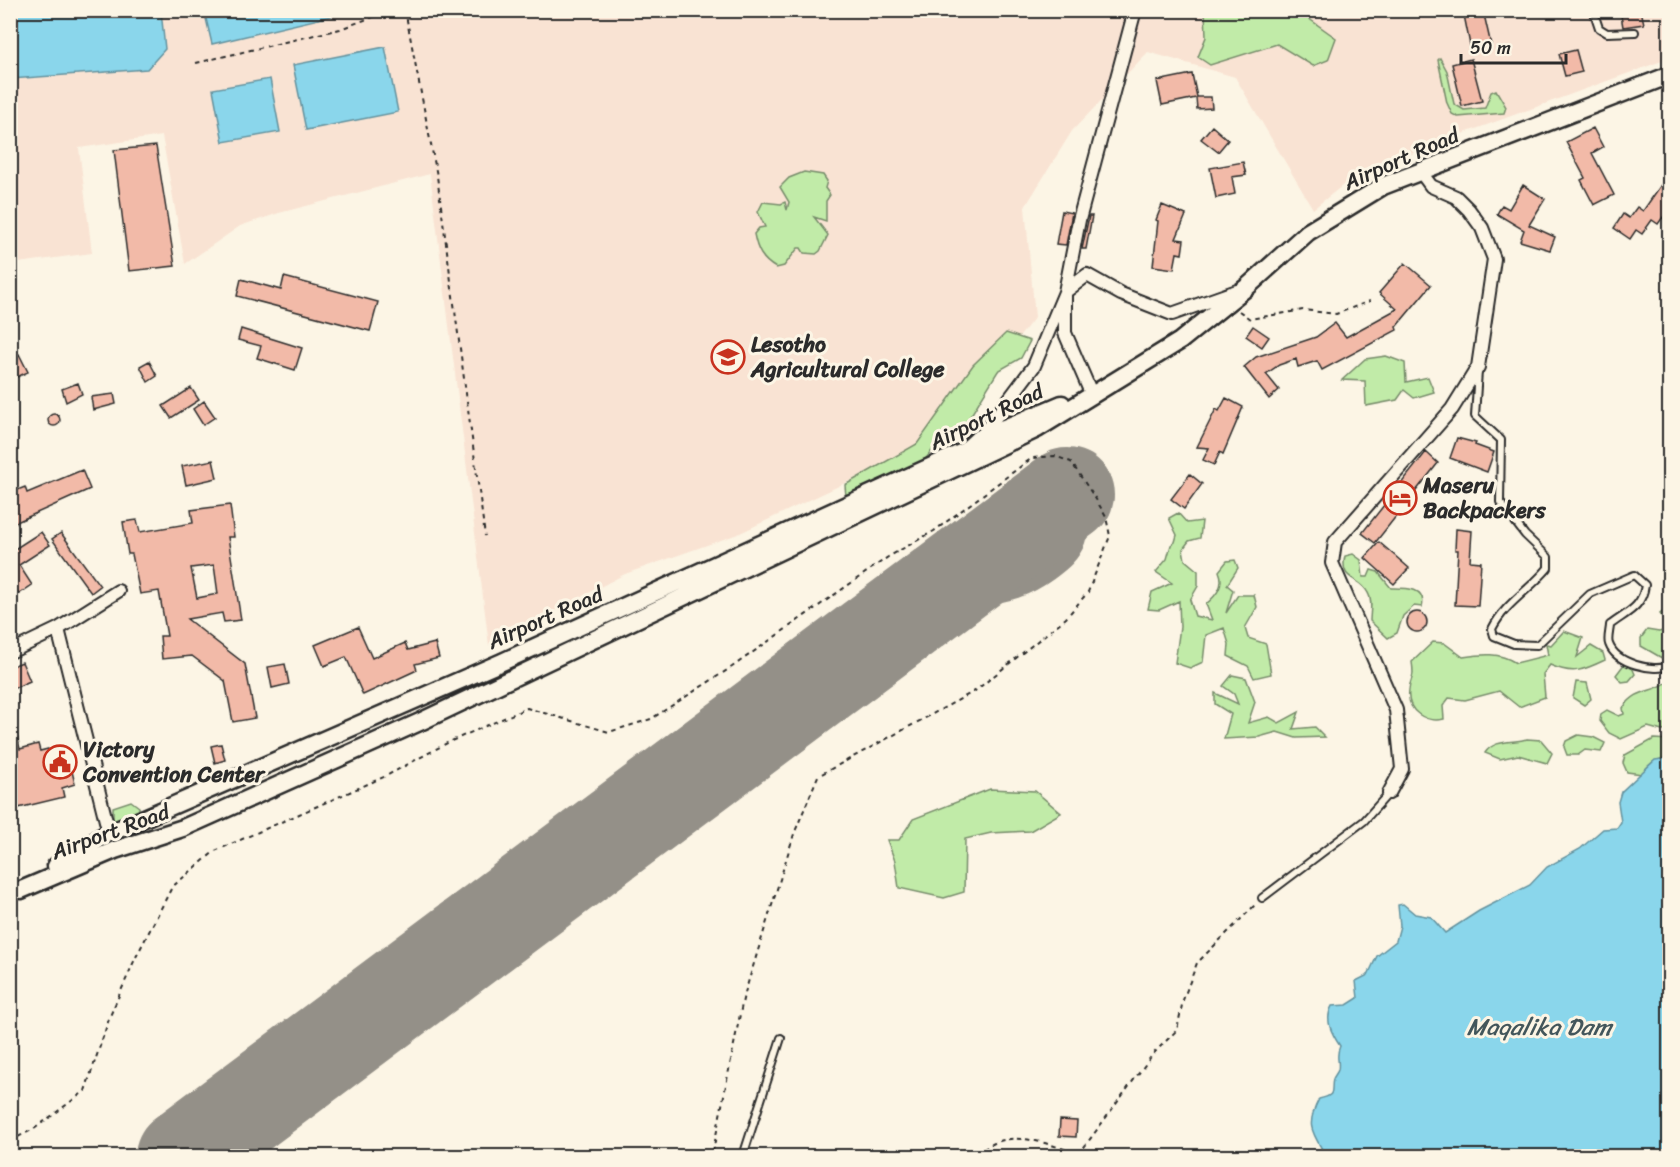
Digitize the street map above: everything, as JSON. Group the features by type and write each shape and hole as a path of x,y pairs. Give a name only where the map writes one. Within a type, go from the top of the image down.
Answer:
{"main road":[{"name":"Airport Road","path":"16,893 115,850 183,828 423,721 1037,429 1091,393 1180,341 1216,314 1308,232 1383,186 1670,75"},
{"name":"Airport Road","path":"16,893 109,833 502,662 955,456 978,440 1091,393"}],"street":[{"path":"1091,393 1065,333 1065,292 1079,220 1135,10"},
{"path":"1389,793 1402,769 1396,710 1332,563 1335,542 1452,409 1478,368 1494,259 1482,228 1469,210 1456,197 1431,186 1420,171"},
{"path":"978,440 1034,366 1065,292 1087,275 1120,294 1172,314 1247,287"},
{"path":"10,652 58,628 118,591"},
{"path":"58,628 109,833"}],"lane":[{"path":"1593,10 1599,28 1607,33 1635,32"},
{"path":"1478,368 1475,416 1501,440 1500,502 1525,534 1548,557 1548,568 1536,583 1499,614 1492,629 1494,636 1527,646 1537,645 1590,594 1634,575 1645,585 1644,597 1636,608 1610,625 1608,644 1616,655 1639,666 1658,670 1670,666"},
{"path":"1262,898 1364,821 1389,793"},
{"path":"743,1156 781,1038"}],"path":[{"path":"196,63 340,29 392,10"},
{"path":"405,10 437,176 484,536"},
{"path":"1216,314 1237,310 1250,319 1303,310 1336,314 1370,301"},
{"path":"10,1141 34,1129 85,1091 110,1016 171,886 215,851 386,776 449,742 527,708 609,732 651,718 732,667 888,557 934,531 1032,458 1055,456 1071,462 1106,517 1110,536 1088,592 1066,618 975,691 818,776 794,834 743,999 712,1156"},
{"path":"977,1156 984,1148 1008,1137 1044,1143 1079,1154 1153,1054 1177,1030 1183,1000 1197,963 1262,898"},
{"path":"787,1156 794,1154 810,1156"}],"shaded area":[{"name":"Lesotho Agricultural College","path":"1669,10 1670,58 1451,138 1352,178 1313,209 1235,77 1148,52 1072,131 1025,207 1035,317 971,398 927,444 738,534 625,574 489,645 430,174 279,213 240,226 185,264 162,136 79,148 92,253 11,264 10,11"}],"green space":[{"path":"1205,11 1298,11 1336,38 1328,60 1313,66 1277,44 1210,65 1198,57 1206,37"},
{"path":"1440,58 1447,71 1454,104 1464,110 1485,108 1491,92 1496,90 1506,107 1504,113 1458,117 1452,114 1447,103 1438,60"},
{"path":"804,172 823,175 827,181 825,188 830,195 826,201 826,221 814,217 828,235 816,254 804,253 801,248 798,248 784,266 776,268 764,258 757,245 754,234 759,228 765,227 758,212 763,202 781,204 785,202 787,210 789,202 780,187 789,178"},
{"path":"1006,333 1030,341 1021,358 998,371 968,420 941,439 924,461 846,497 845,485 917,444 973,365"},
{"path":"1386,356 1405,363 1406,382 1428,377 1434,392 1414,398 1404,390 1397,400 1366,406 1365,381 1342,380 1365,359"},
{"path":"1178,513 1187,523 1202,521 1200,538 1189,541 1183,549 1185,560 1198,571 1198,586 1190,600 1195,616 1212,620 1206,604 1219,589 1221,576 1219,571 1227,561 1235,560 1238,568 1227,585 1233,590 1226,613 1238,595 1254,595 1257,607 1245,628 1248,638 1266,644 1271,674 1254,678 1248,666 1228,656 1229,644 1224,628 1206,635 1203,662 1190,668 1175,663 1180,627 1179,601 1159,610 1148,609 1152,592 1172,583 1156,572 1167,559 1171,545 1175,542 1177,535 1169,518"},
{"path":"1353,554 1361,560 1363,577 1368,577 1371,570 1378,572 1391,588 1414,590 1423,600 1422,607 1414,606 1403,616 1397,633 1388,638 1370,621 1370,596 1345,570 1345,556"},
{"path":"1669,607 1669,659 1667,661 1641,646 1641,638 1647,630 1659,632 1666,630 1668,624 1660,614"},
{"path":"1564,631 1583,638 1577,657 1591,646 1603,653 1605,660 1590,667 1571,671 1550,665 1543,674 1545,697 1519,707 1499,691 1465,700 1449,698 1443,706 1444,719 1424,717 1414,710 1409,698 1413,676 1412,662 1433,642 1444,643 1463,657 1491,655 1510,659 1516,663 1548,655 1546,644 1551,645"},
{"path":"1625,663 1630,663 1635,674 1629,681 1622,682 1616,675"},
{"path":"1232,675 1246,678 1255,702 1248,723 1269,717 1279,723 1299,712 1293,729 1315,727 1325,737 1296,738 1277,732 1259,737 1224,739 1231,714 1215,704 1215,693 1238,704 1234,694 1223,686"},
{"path":"1669,681 1669,730 1662,731 1648,727 1621,739 1609,733 1600,721 1601,714 1607,710 1619,716 1624,714 1623,708 1634,697"},
{"path":"1576,682 1587,683 1591,699 1584,705 1573,698"},
{"path":"1578,735 1593,737 1605,743 1601,752 1585,750 1578,755 1567,755 1564,747 1566,741"},
{"path":"1527,739 1541,740 1552,753 1547,763 1518,755 1500,759 1485,753 1493,745 1499,743"},
{"path":"1654,739 1669,740 1669,758 1653,762 1642,774 1627,772 1623,763 1625,755"},
{"path":"990,789 1035,791 1061,813 1030,831 991,833 965,839 964,892 944,898 899,888 895,861 887,840 899,840 913,819"},
{"path":"131,801 139,807 139,811 133,816 113,823 113,807"}],"water":[{"path":"11,10 161,11 165,49 147,69 11,79"},
{"path":"204,10 353,10 353,11 212,44"},
{"path":"385,47 398,112 306,130 293,65"},
{"path":"270,79 280,132 223,142 213,89"},
{"name":"Maqalika Dam","path":"1669,758 1669,1156 1326,1156 1314,1135 1311,1123 1319,1099 1331,1094 1333,1079 1338,1070 1340,1046 1330,1027 1330,1011 1332,1006 1347,1005 1358,998 1356,981 1368,975 1377,956 1396,941 1400,926 1398,905 1403,904 1415,914 1431,917 1445,933 1479,911 1530,885 1547,867 1580,849 1603,829 1617,828 1621,822 1618,802 1621,792 1655,760"}],"building":[{"path":"1463,10 1483,10 1491,45 1471,50"},
{"path":"1620,10 1641,10 1644,24 1623,27"},
{"path":"1576,50 1582,72 1565,76 1559,54"},
{"path":"1471,59 1482,101 1462,106 1452,64"},
{"path":"1192,74 1197,97 1211,97 1212,108 1197,109 1196,98 1162,105 1157,81"},
{"path":"1212,126 1228,140 1218,152 1201,139"},
{"path":"1593,128 1603,147 1592,153 1614,195 1594,205 1581,180 1585,178 1566,142"},
{"path":"156,146 175,266 129,271 114,150"},
{"path":"1243,162 1246,175 1232,177 1235,194 1216,198 1210,168"},
{"path":"1670,172 1670,222 1663,217 1658,224 1652,220 1642,234 1636,230 1630,239 1614,228 1623,214 1629,218 1637,207 1643,211"},
{"path":"1523,185 1545,199 1529,225 1555,237 1550,250 1520,241 1524,230 1497,214 1502,205 1509,209"},
{"path":"1162,205 1186,215 1176,239 1184,240 1182,254 1177,253 1174,269 1153,266 1158,221 1156,220"},
{"path":"1062,211 1072,213 1066,245 1056,244"},
{"path":"1089,216 1092,216 1086,249 1082,249"},
{"path":"1405,263 1431,285 1396,327 1397,330 1322,370 1317,361 1298,367 1296,359 1279,365 1266,374 1279,390 1269,399 1244,367 1256,357 1316,337 1335,323 1346,337 1397,309 1379,293"},
{"path":"284,277 378,302 370,331 237,296 241,279 281,290"},
{"path":"1253,326 1269,337 1262,347 1246,336"},
{"path":"241,329 302,348 295,370 257,358 261,346 238,340"},
{"path":"19,354 28,372 10,380 10,358"},
{"path":"149,361 157,376 148,382 140,366"},
{"path":"78,383 82,394 66,402 62,389"},
{"path":"191,388 199,400 171,418 163,406"},
{"path":"114,394 116,404 93,410 91,397"},
{"path":"1226,398 1243,407 1223,454 1220,452 1214,465 1203,460 1209,448 1197,447 1216,409 1219,411"},
{"path":"204,401 215,417 203,425 193,409"},
{"path":"56,414 60,420 56,426 52,426 48,418"},
{"path":"1457,438 1476,443 1475,445 1494,452 1487,472 1450,458"},
{"name":"Maseru Backpackers","path":"1426,452 1438,463 1375,543 1362,533"},
{"path":"213,460 217,478 186,485 182,466"},
{"path":"82,470 90,489 10,525 10,493 25,487 27,493"},
{"path":"1190,474 1202,484 1184,509 1171,499"},
{"path":"230,505 234,537 228,537 241,620 224,622 222,613 187,619 245,664 255,718 233,722 225,681 192,656 162,659 160,636 167,636 159,591 140,594 132,554 128,554 123,522 137,520 140,532 193,523 191,510","holes":["214,565 218,594 197,598 191,568"]},
{"path":"1456,529 1472,531 1470,561 1481,562 1478,606 1455,605 1458,550 1455,550"},
{"path":"41,532 50,545 19,565 32,585 19,594 10,581 10,552"},
{"path":"61,533 100,586 91,593 52,539"},
{"path":"1379,542 1409,568 1394,584 1365,558"},
{"path":"1413,612 1421,612 1427,618 1427,626 1421,632 1413,632 1407,626 1407,618"},
{"path":"358,627 372,658 405,643 408,650 435,643 439,658 415,664 417,670 363,695 346,657 324,666 315,645"},
{"path":"22,662 30,681 10,690 10,667"},
{"path":"285,664 289,684 272,688 268,667"},
{"path":"15,727 20,749 38,744 40,751 48,749 50,759 68,754 75,784 62,788 64,797 10,810 10,728"},
{"path":"221,744 225,760 215,763 211,746"},
{"path":"1060,1120 1077,1121 1076,1137 1059,1136"}],"taxiway":[{"path":"909,613 953,593 1012,580 1042,564 1060,549 1067,537 1069,526 1065,508 1051,497 1043,495 1023,498 1009,523 980,560"}],"runway":[{"path":"182,1156 1067,495"}],"place":[{"name":"Lesotho Agricultural College","path":"728,357"},
{"name":"Maseru Backpackers","path":"1400,498"},
{"name":"Victory Convention Center","path":"60,762"}]}
